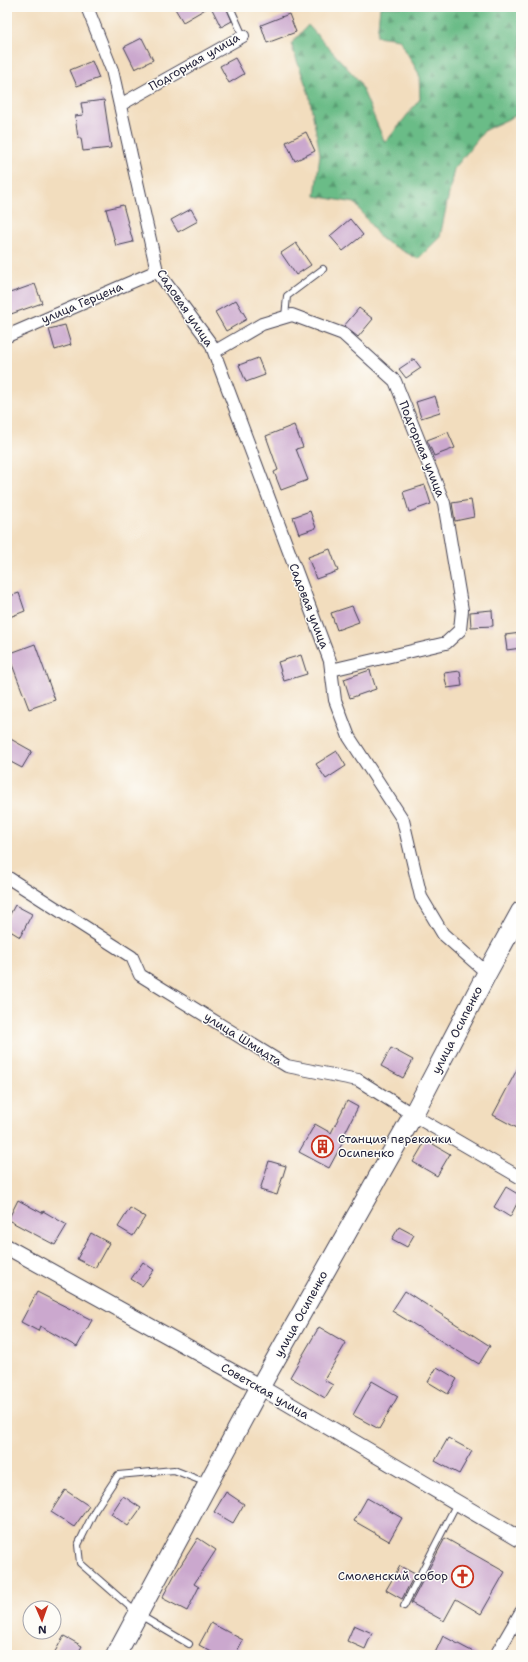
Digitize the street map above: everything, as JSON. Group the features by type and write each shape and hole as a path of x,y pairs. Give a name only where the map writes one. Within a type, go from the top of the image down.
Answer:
{"main road":[{"name":"улица Осипенко","path":"116,1655 260,1387 413,1115 487,973 520,916"}],"street":[{"name":"Садовая улица","path":"87,7 112,70 157,271 211,344 330,660 335,700 349,737 403,820 421,897 443,934 487,973"},
{"name":"Подгорная улица","path":"120,105 243,36"},
{"name":"улица Герцена","path":"7,336 157,271"},
{"name":"Подгорная улица","path":"214,352 262,324 292,315 343,334 395,381 444,503 462,610 460,630 446,643 331,670"},
{"name":"улица Шмидта","path":"7,877 132,957 140,975 287,1066 358,1080 413,1115 521,1178"},
{"name":"Советская улица","path":"7,1247 260,1387 521,1540"},
{"path":"496,1655 521,1612"}],"lane":[{"name":"Подгорная улица","path":"230,7 243,36"},
{"path":"284,317 287,296 323,269"},
{"path":"189,1644 138,1614 80,1562 78,1545 95,1510 118,1475 174,1470 209,1484"},
{"path":"404,1606 457,1503"}],"green space":[{"path":"380,7 521,7 521,113 485,130 454,169 440,237 418,259 381,239 355,203 315,196 320,154 309,94 291,44 308,25 359,81 385,143 420,99 419,74 399,39 377,36"},
{"path":"521,118 521,188 518,121"}],"building":[{"path":"174,7 209,7 183,22"},
{"path":"211,7 226,7 232,21 221,27"},
{"path":"289,14 296,32 267,43 261,25"},
{"path":"142,38 153,60 135,69 124,47"},
{"path":"235,58 244,74 229,83 220,66"},
{"path":"92,61 99,78 77,86 70,70"},
{"path":"104,100 111,148 83,151 81,138 78,138 75,116 83,115 81,103"},
{"path":"306,132 315,151 295,161 286,142"},
{"path":"123,205 133,242 116,246 106,209"},
{"path":"191,209 198,221 178,232 171,220"},
{"path":"350,219 363,235 343,251 330,236"},
{"path":"296,243 311,265 296,275 281,253"},
{"path":"35,284 42,303 11,314 7,301 7,294"},
{"path":"236,300 247,319 226,331 215,312"},
{"path":"359,308 373,319 358,337 344,326"},
{"path":"65,325 71,345 55,350 49,329"},
{"path":"258,358 265,375 246,382 239,365"},
{"path":"414,359 421,368 406,378 399,369"},
{"path":"435,396 440,412 421,418 416,402"},
{"path":"294,425 303,447 296,449 308,480 281,490 274,472 278,470 266,436"},
{"path":"448,432 455,448 434,456 427,440"},
{"path":"425,485 431,504 409,512 403,492"},
{"path":"471,500 474,517 455,521 452,503"},
{"path":"310,511 316,528 299,534 293,517"},
{"path":"330,549 338,571 316,579 308,557"},
{"path":"19,593 25,611 7,618 7,597"},
{"path":"352,606 359,622 337,630 331,613"},
{"path":"492,610 493,626 471,627 470,612"},
{"path":"521,633 521,648 507,650 505,635"},
{"path":"35,644 55,700 29,709 8,654"},
{"path":"301,655 307,674 284,681 278,662"},
{"path":"370,670 376,689 350,698 344,679"},
{"path":"460,671 462,686 447,688 444,673"},
{"path":"7,737 32,751 22,768 7,760"},
{"path":"337,751 346,766 326,779 316,764"},
{"path":"15,905 32,914 20,937 7,929 7,920"},
{"path":"391,1048 413,1060 403,1078 381,1066"},
{"path":"521,1062 521,1121 517,1128 493,1115"},
{"name":"Станция перекачки Осипенко","path":"347,1101 358,1107 342,1139 344,1140 329,1168 299,1152 315,1124 331,1133"},
{"path":"426,1140 450,1154 437,1176 413,1162"},
{"path":"269,1161 286,1166 277,1195 260,1190"},
{"path":"506,1187 521,1196 510,1217 494,1207"},
{"path":"18,1200 42,1213 43,1211 67,1225 55,1245 8,1220"},
{"path":"130,1208 145,1217 133,1236 118,1227"},
{"path":"399,1227 414,1235 407,1247 392,1239"},
{"path":"91,1233 109,1243 95,1268 77,1259"},
{"path":"143,1262 154,1270 142,1286 131,1279"},
{"path":"405,1291 490,1346 479,1364 392,1311"},
{"path":"37,1292 92,1320 77,1347 40,1326 38,1331 21,1322"},
{"path":"319,1327 346,1343 324,1380 333,1385 325,1398 290,1377"},
{"path":"437,1367 457,1379 448,1394 428,1382"},
{"path":"372,1381 398,1396 379,1429 353,1415"},
{"path":"448,1438 472,1451 459,1474 435,1461"},
{"path":"65,1490 89,1506 74,1527 51,1512"},
{"path":"226,1492 244,1504 233,1523 214,1512"},
{"path":"123,1496 141,1508 128,1526 111,1514"},
{"path":"367,1498 402,1518 389,1541 354,1521"},
{"path":"198,1538 216,1550 194,1584 199,1587 187,1611 162,1598 175,1574"},
{"name":"Смоленский собор","path":"445,1538 505,1572 481,1614 456,1599 444,1621 411,1603"},
{"path":"400,1566 415,1574 402,1599 386,1590"},
{"path":"211,1623 243,1640 235,1655 217,1655 199,1645"},
{"path":"354,1625 372,1633 365,1649 347,1641"},
{"path":"64,1636 82,1646 77,1655 53,1655"},
{"path":"443,1636 479,1655 434,1655"}],"place":[{"name":"Станция перекачки Осипенко","path":"322,1146"},
{"name":"Смоленский собор","path":"463,1576"}]}
